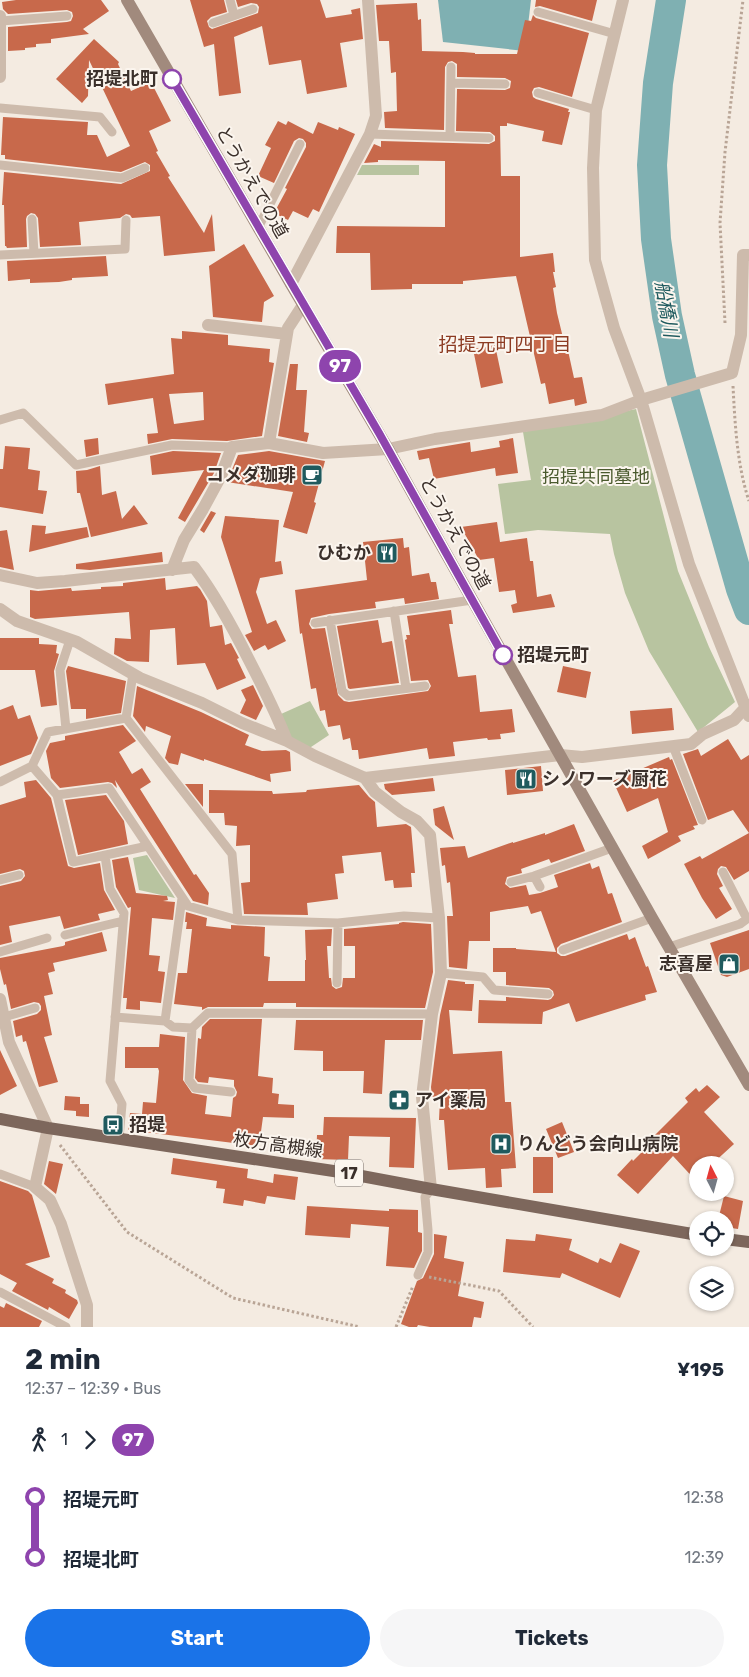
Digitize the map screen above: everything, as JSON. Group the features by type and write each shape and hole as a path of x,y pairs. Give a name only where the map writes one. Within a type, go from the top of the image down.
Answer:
{"main road":[{"name":"枚方高槻線","path":"0,1120 340,1172 689,1233"},
{"path":"734,1240 749,1242"}],"street":[{"name":"とうかえでの道","path":"127,0 388,449 668,947 749,1085"},
{"path":"291,284 370,134 376,116 368,0"},
{"path":"0,609 17,621 70,640 133,674 202,703 242,723 287,741 315,756 366,778 560,755 582,757 691,744 704,734 734,720 748,709 689,564 644,399 614,328 595,260 593,168 596,110 622,0"},
{"path":"0,18 0,78"},
{"path":"172,570 184,540 204,509 221,476 232,447 269,443 323,452 388,449 434,439 602,415 644,399 732,373 741,336 743,255 749,255"},
{"path":"269,443 288,328 303,305"},
{"path":"208,325 287,334"},
{"path":"0,575 37,583 194,567 208,586 234,630 275,711 287,741"},
{"path":"366,778 375,792 401,812 417,821 430,835 439,918 441,974 432,1014 422,1097 430,1189"},
{"path":"0,999 9,1042 48,1128 35,1187 50,1200 61,1224 87,1305 87,1327"}],"lane":[{"path":"230,0 234,15"},
{"path":"213,23 253,9"},
{"path":"538,12 615,34"},
{"path":"0,18 68,16"},
{"path":"450,136 451,66"},
{"path":"450,83 504,84"},
{"path":"538,93 596,110"},
{"path":"0,108 100,118 112,132"},
{"path":"370,134 489,138"},
{"path":"258,228 300,144"},
{"path":"0,165 122,178 145,168"},
{"path":"32,219 34,253"},
{"path":"0,255 125,249 126,220"},
{"path":"0,420 22,413 76,466 172,446 232,447"},
{"path":"315,622 472,600"},
{"path":"394,611 406,688"},
{"path":"330,620 342,691 348,696 425,686"},
{"path":"66,729 60,670 70,640"},
{"path":"133,674 126,718 232,854 238,920"},
{"path":"0,782 32,766 48,732 126,718"},
{"path":"673,746 702,820"},
{"path":"32,766 57,795 73,862 148,846"},
{"path":"57,795 109,788 188,906 238,920 338,923 404,916 439,918"},
{"path":"511,882 534,876 612,848"},
{"path":"104,856 110,889 124,913 110,1081 122,1104 119,1139"},
{"path":"668,947 740,924 747,919 723,872"},
{"path":"0,880 18,875"},
{"path":"534,876 540,887"},
{"path":"165,1021 182,898"},
{"path":"563,950 652,918"},
{"path":"65,935 123,921"},
{"path":"337,983 338,923"},
{"path":"0,952 47,938"},
{"path":"441,974 483,976 494,990 548,994"},
{"path":"4,1017 34,1008"},
{"path":"231,1092 195,1088 189,1080 192,1028 208,1013 432,1014"},
{"path":"115,1016 165,1021 173,1027 192,1028"},
{"path":"0,1174 35,1187"},
{"path":"418,1275 428,1252 425,1197 430,1189"},
{"path":"0,1292 66,1327"}],"path":[{"path":"726,325 720,223 725,152 743,0"},
{"path":"732,373 734,420 744,486 749,501"},
{"path":"48,1128 128,1232 233,1298 360,1327"},
{"path":"396,1327 418,1275 499,1291 533,1327"}],"green space":[{"path":"362,165 419,165 419,175 357,175"},
{"name":"招提共同墓地","path":"636,409 678,571 709,647 735,702 698,732 649,651 625,593 610,534 538,530 505,534 498,484 531,480 523,432"},
{"path":"310,701 329,735 308,749 291,740 281,714"},
{"path":"147,855 175,898 139,890 133,858"}],"water":[{"path":"438,0 531,0 525,51 443,42"}],"building":[{"path":"16,0 101,0 109,11 83,29 89,34 51,39 51,43 36,44 36,47 25,48 25,50 8,51 8,27 67,22 71,21 73,16 72,12 67,10 8,14 3,9 2,2"},
{"path":"190,0 224,0 227,12 211,17 207,21 212,29 258,13 259,7 257,4 251,3 238,7 236,0 320,0 326,18 352,14 351,10 360,8 363,39 340,43 347,87 307,94 301,60 269,65 262,26 234,37 241,93 219,96 214,44 204,47"},
{"path":"536,0 597,0 592,21 540,6 535,7"},
{"path":"417,3 418,20 421,19 422,51 517,54 525,20 531,21 533,15 536,18 589,33 572,97 539,87 534,88 532,92 533,97 536,99 569,109 568,112 570,112 562,145 542,141 544,131 507,123 507,126 500,126 501,176 520,176 520,257 553,253 555,272 553,272 556,287 553,288 557,313 574,378 582,377 587,403 575,406 574,399 549,404 545,383 541,384 516,276 463,281 463,284 412,284 412,289 371,290 370,253 336,253 337,226 445,227 445,161 378,160 378,162 364,163 374,144 381,147 381,141 489,144 495,141 495,136 490,132 456,131 457,89 505,90 510,88 511,81 505,78 457,77 457,64 452,61 448,62 445,67 444,130 385,128 384,112 397,111 396,72 391,73 389,41 379,41 376,5"},
{"path":"94,39 119,62 118,64 131,91 151,82 171,121 149,131 158,151 156,152 170,176 168,177 204,233 212,214 215,251 164,256 160,216 132,218 126,214 120,218 79,222 81,245 40,247 38,218 35,214 31,213 26,219 27,247 7,248 5,246 4,205 2,205 4,172 121,184 150,171 150,165 145,162 121,172 5,159 5,155 1,155 3,117 88,122 87,135 97,135 107,157 130,146 89,60 88,96 82,103 56,79"},
{"path":"278,121 286,125 288,121 313,134 318,122 338,130 339,127 355,134 319,212 313,209 308,218 293,211 288,220 274,213 306,147 303,139 299,138 294,141 274,183 258,176 271,148 265,145"},
{"path":"244,244 274,296 264,302 262,322 213,317 209,266"},
{"path":"106,256 108,276 72,278 72,280 59,282 30,283 30,279 8,281 7,261"},
{"path":"182,331 228,335 228,345 270,349 269,362 274,363 262,436 227,441 172,439 148,444 147,434 158,433 153,398 108,405 105,384 174,374 171,338 182,339","holes":["203,392 204,420 174,424 169,394"]},
{"path":"495,345 503,383 481,388 473,349"},
{"path":"290,364 298,364 296,390 307,390 304,432 309,433 307,442 278,436"},
{"path":"98,438 99,454 86,457 84,440"},
{"path":"513,438 518,473 496,476 495,468 434,479 429,458 419,460 417,451 470,442 471,452 500,447 499,441"},
{"path":"5,446 30,448 28,469 40,471 38,490 47,491 43,514 0,507 0,469 3,469"},
{"path":"173,451 221,453 214,473 185,522 178,518 204,470 152,475 150,456"},
{"path":"269,451 325,461 307,534 283,527 293,492 227,482 238,455"},
{"path":"100,466 102,495 116,491 122,519 134,505 148,524 91,537 80,493 77,493 76,471"},
{"path":"211,511 216,513 204,533 200,530"},
{"path":"225,516 279,520 275,562 281,561 283,574 260,578 256,592 267,624 276,620 286,641 268,650 265,645 254,651 245,635 252,632 221,537"},
{"path":"497,522 500,542 527,538 530,561 533,561 537,597 551,594 555,607 513,613 511,605 517,603 515,590 499,592 494,558 479,560 461,527"},
{"path":"32,525 46,526 45,534 87,527 89,537 29,552"},
{"path":"7,530 14,570 0,567 0,531"},
{"path":"403,538 404,548 409,547 412,576 429,573 431,582 436,582 439,599 405,604 404,598 375,602 376,608 311,618 309,624 312,629 325,628 338,695 344,701 349,702 428,691 431,686 428,680 411,681 405,640 407,639 406,635 410,635 407,616 451,610 453,624 449,624 458,677 476,675 480,712 512,709 515,732 500,734 501,739 488,740 487,738 453,742 455,756 429,759 427,748 359,759 358,750 352,750 350,738 343,740 340,725 328,727 325,710 320,711 316,688 311,689 302,633 300,634 295,590 367,580 363,542"},
{"path":"162,552 163,562 90,570 76,569 76,564"},
{"path":"165,578 166,590 197,586 200,589 207,601 210,627 222,625 225,645 231,643 246,678 217,690 205,663 177,665 175,628 150,630 149,662 127,661 114,654 115,638 131,639 129,612 35,619 30,617 30,590 71,588 72,591 101,589 101,587 123,586 123,583"},
{"path":"378,620 382,643 392,641 399,683 350,689 348,688 337,626"},
{"path":"0,638 39,638 39,644 57,645 56,653 59,654 54,671 57,705 41,707 35,670 0,670"},
{"path":"68,666 126,681 121,713 86,719 86,709 71,709 66,671"},
{"path":"563,666 591,672 586,698 557,692"},
{"path":"253,685 263,706 256,720 240,713 246,700 241,690"},
{"path":"137,686 201,712 249,735 245,745 262,751 286,750 290,752 291,771 270,774 271,782 181,753 178,765 169,763 165,758 171,736 146,726 145,732 133,716"},
{"path":"13,705 18,719 30,715 38,738 31,754 0,766 0,710"},
{"path":"672,708 674,730 632,734 630,711"},
{"path":"123,725 136,741 119,752 132,774 142,768 151,782 140,789 194,875 196,874 209,893 208,905 193,901 115,780 117,788 108,782 60,788 51,778 46,751 50,743 65,740 65,736"},
{"path":"728,739 741,760 749,755 749,833 733,810 708,820 683,754 698,749 701,756"},
{"path":"669,757 670,760 672,759 698,825 693,826 695,829 678,836 681,841 648,859 642,846 668,832 658,798 627,812 613,781"},
{"name":"シノワーズ厨花","path":"541,766 543,791 507,795 505,770"},
{"path":"433,778 435,791 392,795 385,789 384,784"},
{"path":"36,780 51,798 68,866 74,868 100,863 104,890 115,910 98,914 100,920 64,929 60,916 9,926 12,942 0,945 0,886 21,881 25,876 24,871 20,869 0,874 0,805 26,797 24,782"},
{"path":"185,784 203,784 203,807"},
{"path":"359,785 375,802 377,827 406,824 411,827 415,873 411,873 412,887 394,888 393,880 385,881 381,852 342,856 344,873 335,874 338,899 307,903 308,915 244,914 241,883 250,882 250,845 236,846 237,826 225,825 224,813 209,813 209,790 272,791 273,794"},
{"path":"106,795 124,821 128,844 78,855 65,800"},
{"path":"444,806 454,840 435,825 433,809"},
{"path":"574,824 585,851 551,863 549,859 521,869 522,873 507,877 505,884 510,888 526,885 529,895 540,893 558,887 554,875 590,863 592,869 599,866 608,894 612,893 622,922 561,944 557,948 557,953 565,956 627,934 629,940 635,937 657,992 645,995 646,1000 576,1022 569,1003 543,1012 542,1024 478,1023 479,1000 506,1001 506,997 548,1000 554,995 553,991 549,988 506,985 506,972 493,972 493,948 556,952 541,911 531,914 528,906 490,912 490,941 469,941 467,969 449,967 447,916 453,916 450,882 447,883 445,865 442,866 440,848 465,846 468,858 513,842 545,833 545,835"},
{"path":"749,833 749,871 734,880 726,867 721,866 718,869 717,874 723,886 719,888 732,909 716,919 702,898 684,864 700,856 702,859"},
{"path":"128,857 136,893 167,896 168,900 163,901 175,902 173,920 152,918 149,955 160,956 158,971 165,972 161,1003 140,1001 140,1010 126,1009 127,998 123,998 131,907 128,908 116,887 112,860"},
{"path":"186,912 207,918 206,926 231,929 231,925 265,927 264,956 270,957 268,981 305,981 305,930 332,929 331,946 327,946 329,978 331,978 332,986 336,989 342,987 343,978 355,978 355,946 344,946 344,929 399,924 403,922 431,924 433,972 425,1008 296,1007 296,1003 264,1003 263,1007 208,1007 202,1010 202,1007 174,1004 178,973 187,973 192,929 186,929"},
{"path":"749,930 749,969 727,977 721,975 710,943"},
{"path":"102,932 107,951 53,963 55,971 48,973 53,994 44,996 52,1035 44,1037 58,1082 39,1087 26,1041 23,1042 22,1035 16,1037 13,1021 37,1014 41,1010 41,1006 39,1003 34,1002 11,1009 6,984 4,985 0,969 0,958 63,946 65,942"},
{"path":"448,980 474,984 472,1011 449,1010 453,1054 502,1051 505,1102 511,1102 516,1168 501,1169 502,1187 486,1188 485,1168 448,1170 444,1120 439,1120 440,1098 432,1097 431,1087 440,1015"},
{"path":"210,1019 262,1019 258,1076 273,1078 272,1093 279,1094 278,1104 294,1105 294,1118 263,1117 259,1146 128,1130 130,1113 142,1114 143,1102 156,1103 159,1071 158,1068 125,1068 125,1047 159,1047 160,1034 185,1037 183,1080 192,1093 207,1096 205,1114 231,1117 233,1098 237,1092 234,1080 209,1077 208,1083 198,1082 195,1078 198,1038 201,1039 202,1027"},
{"path":"296,1020 423,1020 421,1040 385,1040 382,1094 363,1093 364,1071 323,1071 323,1051 294,1050"},
{"path":"0,1050 17,1086 0,1095"},
{"path":"707,1085 720,1097 704,1112 734,1144 721,1156 689,1156 689,1173 673,1156 638,1194 617,1175 653,1141 651,1139 688,1102 685,1098 696,1088 699,1092"},
{"path":"65,1096 80,1097 80,1104 89,1104 89,1117 76,1116 76,1111 64,1110"},
{"path":"324,1117 416,1118 414,1168 389,1167 390,1137 349,1136 348,1160 316,1159 317,1135 323,1135"},
{"path":"562,1122 574,1152 558,1158 546,1129"},
{"path":"533,1157 553,1157 553,1193 533,1193"},
{"path":"173,1158 248,1169 247,1178 273,1183 274,1174 298,1177 295,1200 267,1196 265,1204 244,1200 243,1206 223,1203 225,1189 216,1188 217,1181 171,1174"},
{"path":"49,1161 63,1164 56,1194 44,1184"},
{"path":"0,1181 28,1191 32,1195 50,1257 25,1264 54,1279 52,1283 66,1290 65,1293 77,1300 78,1303 69,1319 49,1307 48,1310 12,1291 17,1283 0,1274"},
{"path":"734,1199 743,1201 738,1229 734,1228 734,1211 720,1211 723,1201 734,1201"},
{"path":"307,1206 389,1211 389,1209 418,1210 418,1232 422,1233 422,1251 414,1268 386,1266 389,1227 351,1224 350,1238 305,1235"},
{"path":"434,1234 447,1236 444,1258 464,1262 458,1296 484,1302 481,1318 474,1317 472,1327 430,1327 418,1325 417,1327 409,1327 401,1324 417,1281 423,1278 434,1254"},
{"path":"536,1234 572,1239 569,1250 598,1263 600,1258 611,1263 620,1243 640,1251 620,1298 562,1273 560,1278 503,1272 506,1239 535,1241"},
{"path":"6,1303 42,1321 39,1327 0,1327 0,1306 4,1308"}],"waterway":[{"name":"船橋川","path":"671,0 658,83 652,165 656,239 667,316 680,375 741,589 749,610"}],"bus line":[{"name":"97","path":"172,79 351,384 503,655"}],"place":[{"name":"招堤北町","path":"172,79"},
{"name":"コメダ珈琲","path":"312,475"},
{"name":"ひむか","path":"387,553"},
{"name":"招堤元町","path":"503,655"},
{"name":"シノワーズ厨花","path":"526,779"},
{"name":"志喜屋","path":"729,964"},
{"name":"アイ薬局","path":"399,1100"},
{"name":"招堤","path":"113,1125"},
{"name":"りんどう会向山病院","path":"501,1144"}],"district":[{"name":"招提元町四丁目","path":"505,344"}]}
